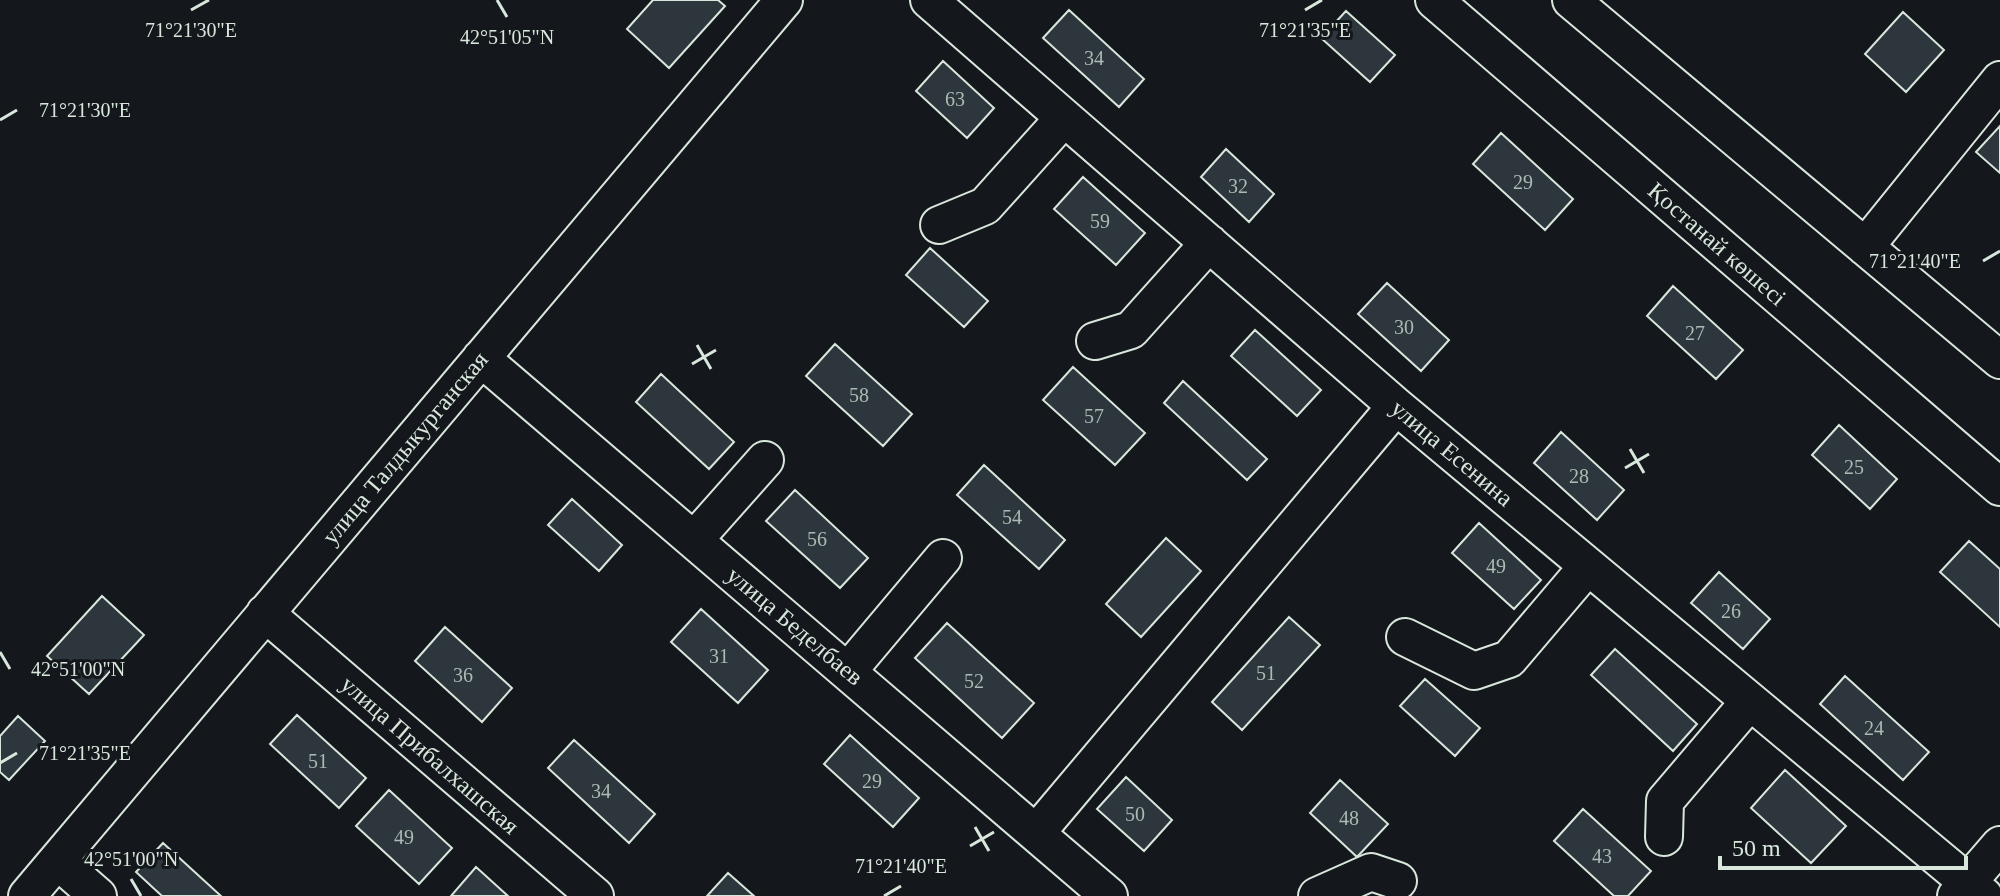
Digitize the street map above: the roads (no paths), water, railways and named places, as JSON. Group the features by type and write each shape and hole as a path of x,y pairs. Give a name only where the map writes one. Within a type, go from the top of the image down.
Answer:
{"street":[{"name":"улица Талдыкурганская","path":"27,896 784,0"},
{"name":"улица Есенина","path":"929,0 1396,406 1750,701 1969,891"},
{"name":"Қостанай көшесі","path":"1434,0 2000,487"},
{"path":"1571,0 2000,360"},
{"path":"1865,247 2000,80"},
{"path":"939,225 985,206 1064,118"},
{"path":"1095,341 1131,330 1209,243"},
{"name":"улица Беделбаев","path":"481,358 1109,896"},
{"path":"1037,832 1396,406"},
{"path":"694,540 765,460"},
{"path":"848,671 943,558"},
{"path":"1405,637 1474,671 1509,659 1588,566"},
{"name":"улица Прибалхашская","path":"265,613 595,896"},
{"path":"1664,837 1665,801 1750,701"},
{"path":"1969,891 2000,845"},
{"path":"58,861 98,896"},
{"path":"1317,896 1371,872 1398,881"}]}
